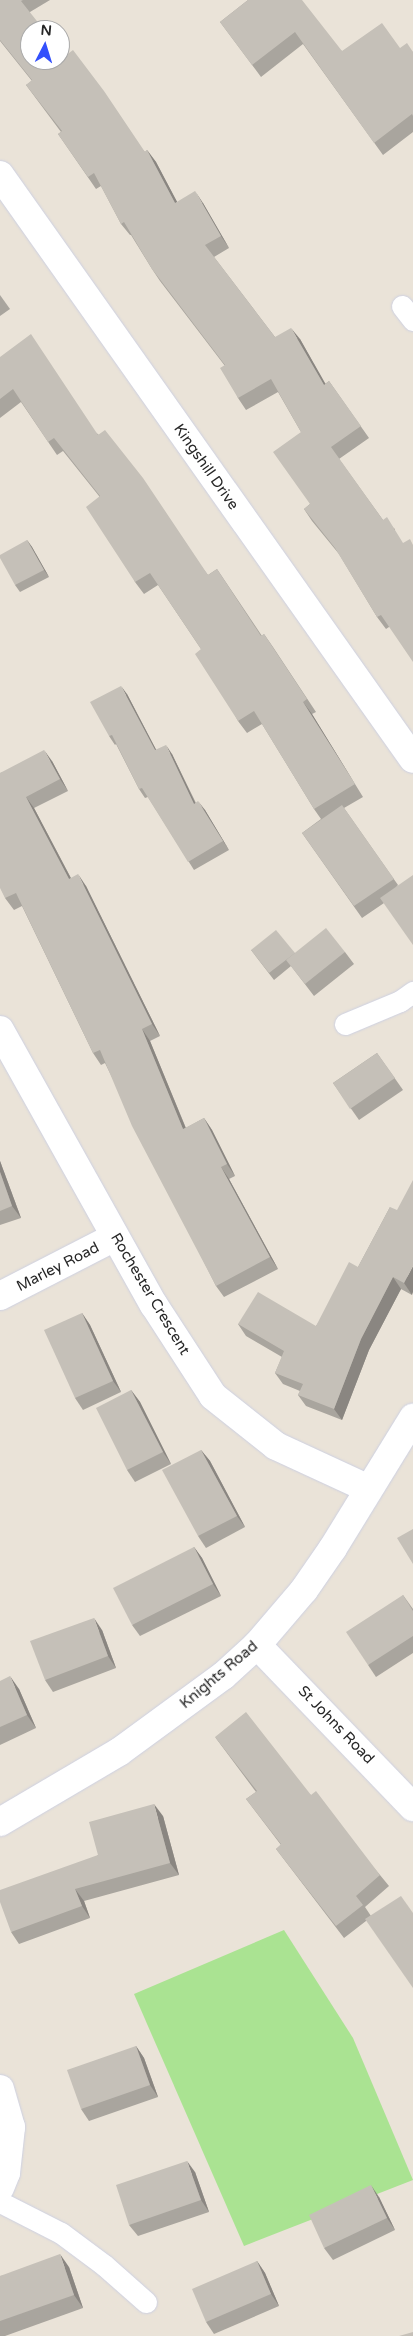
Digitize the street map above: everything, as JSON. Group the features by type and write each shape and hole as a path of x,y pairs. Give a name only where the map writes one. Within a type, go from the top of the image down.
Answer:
{"street":[{"name":"Kingshill Drive","path":"0,175 413,759"},
{"name":"Rochester Crescent","path":"0,1030 115,1237 213,1396 276,1446 369,1489"},
{"name":"Marley Road","path":"0,1296 46,1275 115,1237"},
{"name":"Knights Road","path":"0,1822 119,1752 223,1676 257,1646 304,1590 413,1418"},
{"name":"St Johns Road","path":"257,1646 413,1807"},
{"path":"0,2089 11,2128 6,2173 0,2188"}],"lane":[{"path":"345,1024 400,1001 413,992"},
{"path":"0,2202 62,2234 146,2302"}],"green space":[{"path":"284,1930 353,2038 413,2180 244,2246 134,1994"}],"building":[{"path":"0,0 23,0 21,1 36,20 20,20 20,65 0,40"},
{"path":"248,0 302,0 342,51 382,23 400,48 407,43 413,52 413,116 412,114 374,143 295,32 252,65 220,22"},
{"path":"73,50 104,91 145,152 147,150 175,203 195,191 221,236 205,245 275,337 291,328 324,385 329,381 361,426 331,447 383,520 387,517 403,543 410,539 413,545 413,662 381,615 377,617 335,548 304,509 310,504 273,452 301,432 271,379 238,398 220,368 225,365 152,269 124,222 121,224 94,173 88,177 58,134 62,131 26,85 32,80 24,70 70,70 70,52"},
{"path":"31,334 98,435 105,430 143,478 208,575 217,569 261,636 264,634 307,699 303,702 355,784 314,809 254,711 238,721 195,654 201,649 150,573 135,582 86,507 100,496 54,438 48,442 13,389 0,399 0,357"},
{"path":"27,540 44,570 15,585 0,555"},
{"path":"121,686 155,750 166,745 194,804 198,801 223,841 188,862 142,788 139,789 112,735 109,736 90,702"},
{"path":"44,750 60,779 26,797 69,879 78,874 152,1024 142,1029 183,1129 204,1118 227,1164 221,1167 270,1257 216,1286 132,1126 100,1050 93,1053 16,893 5,898 0,888 0,773"},
{"path":"342,805 394,879 354,906 302,833"},
{"path":"413,875 413,945 380,898"},
{"path":"326,928 345,952 305,984 286,960"},
{"path":"276,930 295,953 269,973 251,950"},
{"path":"377,1053 395,1078 350,1109 333,1083"},
{"path":"0,1172 12,1206 0,1211"},
{"path":"413,1180 413,1266 404,1283 393,1277 361,1339 334,1409 298,1395 303,1384 275,1373 284,1351 238,1324 258,1292 316,1326 349,1262 358,1267 390,1207 397,1210"},
{"path":"82,1313 113,1381 75,1398 44,1330"},
{"path":"131,1390 163,1452 127,1470 96,1408"},
{"path":"201,1450 237,1516 198,1536 162,1470"},
{"path":"413,1529 413,1564 397,1538"},
{"path":"194,1547 213,1584 132,1625 113,1588"},
{"path":"403,1595 413,1611 413,1636 368,1665 346,1632"},
{"path":"94,1618 108,1656 45,1680 30,1641"},
{"path":"10,1676 27,1715 0,1727 0,1681"},
{"path":"246,1712 311,1795 316,1791 380,1875 356,1896 363,1905 336,1926 276,1849 281,1844 246,1799 257,1791 215,1737"},
{"path":"154,1804 170,1863 75,1889 82,1906 11,1932 0,1902 0,1890 98,1855 89,1822"},
{"path":"401,1896 413,1913 413,1988 365,1919"},
{"path":"136,2046 150,2085 81,2109 67,2070"},
{"path":"187,2161 201,2200 129,2225 116,2185"},
{"path":"371,2185 387,2218 324,2248 309,2215"},
{"path":"60,2254 74,2295 0,2321 0,2276"},
{"path":"257,2261 271,2294 206,2322 192,2289"},
{"path":"413,2332 413,2336 399,2336"}]}
